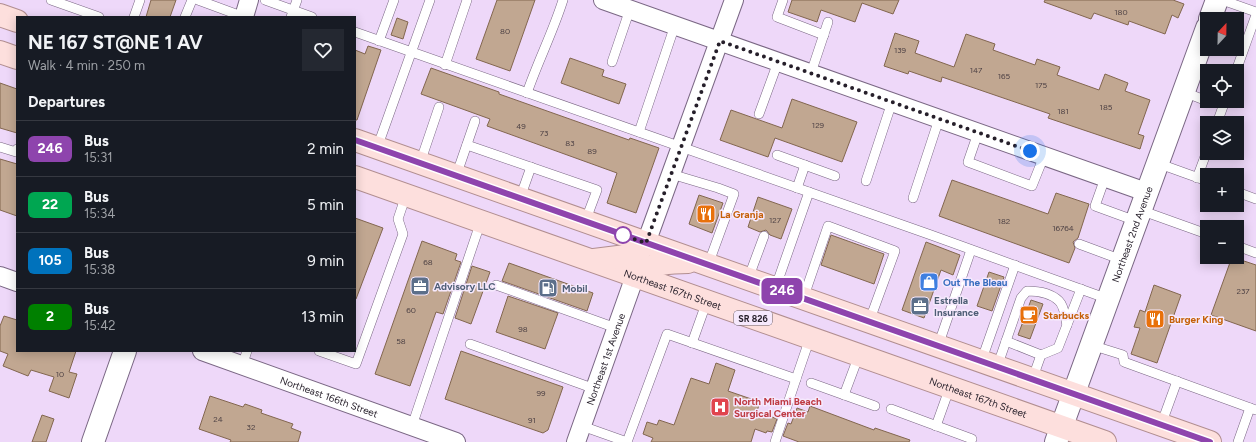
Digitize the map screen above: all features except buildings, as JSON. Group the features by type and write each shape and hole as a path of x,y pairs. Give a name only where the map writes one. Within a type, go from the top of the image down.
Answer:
{"main road":[{"path":"0,15 16,21"},
{"path":"0,52 16,58"},
{"path":"356,140 1210,442"},
{"name":"Northeast 167th Street","path":"356,177 950,387 1059,434 1105,442"},
{"path":"590,260 626,256 638,251 646,243"},
{"path":"635,276 644,269 657,264 704,264"}],"street":[{"path":"244,16 249,0"},
{"path":"603,0 1105,178 1141,208"},
{"path":"646,243 734,0"},
{"path":"1213,12 1217,0"},
{"name":"Northeast 2nd Avenue","path":"1059,434 1200,47"},
{"path":"0,276 16,282"},
{"name":"Northeast 1st Avenue","path":"579,434 635,276"},
{"path":"93,442 125,352"},
{"name":"Northeast 166th Street","path":"208,352 245,358 412,426 456,442"}],"lane":[{"path":"51,0 96,16"},
{"path":"134,16 140,0"},
{"path":"185,16 192,0"},
{"path":"198,0 241,16"},
{"path":"265,0 292,14 305,16"},
{"path":"292,14 297,0"},
{"path":"379,41 394,0"},
{"path":"377,148 430,0"},
{"path":"445,65 467,0"},
{"path":"527,93 556,24 563,0"},
{"path":"783,0 777,17 824,35"},
{"path":"1222,0 1256,12"},
{"path":"70,16 73,8"},
{"path":"612,62 630,9"},
{"path":"1239,64 1256,16"},
{"path":"810,73 828,22"},
{"path":"639,132 675,25"},
{"path":"356,32 1108,299"},
{"path":"759,114 778,62"},
{"path":"1184,92 1200,98"},
{"path":"866,181 892,102"},
{"path":"420,163 439,107"},
{"path":"913,198 939,119"},
{"path":"456,176 475,121"},
{"path":"978,132 968,162 1032,186 1044,156"},
{"path":"466,145 597,190 585,222"},
{"path":"0,147 16,152"},
{"path":"776,155 835,176"},
{"path":"1158,163 1198,178 1204,160"},
{"path":"797,188 805,166"},
{"path":"520,199 531,167"},
{"path":"671,174 734,194 704,264"},
{"path":"1105,178 1095,206 1141,208 1200,231"},
{"path":"775,289 809,192"},
{"path":"322,352 356,364 403,234 398,219 406,195"},
{"path":"1244,195 1256,200"},
{"path":"412,426 481,221"},
{"path":"803,299 828,226 895,251 870,322"},
{"path":"748,279 764,236"},
{"path":"1079,244 1122,260"},
{"path":"1244,249 1256,253"},
{"path":"938,346 971,250"},
{"path":"989,364 996,319 1015,265"},
{"path":"496,285 616,328"},
{"path":"1006,341 1041,355 1058,348 1081,289"},
{"path":"989,364 1006,341 1021,298 1027,292 1037,291 1048,294 1060,301 1067,325"},
{"path":"692,343 707,301"},
{"path":"579,434 627,442 667,334 796,379"},
{"path":"774,442 810,338"},
{"path":"470,344 595,389"},
{"path":"1092,345 1123,355 1124,362 1253,409 1238,442"},
{"path":"844,395 859,355"},
{"path":"1032,380 1041,355"},
{"path":"1161,425 1177,381"},
{"path":"812,383 875,406"},
{"path":"936,426 950,387"},
{"path":"891,409 972,439"}],"bus line":[{"name":"246","path":"356,140 1210,442"}],"place":[{"name":"La Granja","path":"706,214"},
{"name":"Out The Bleau","path":"929,282"},
{"name":"Advisory LLC","path":"420,286"},
{"name":"Mobil","path":"548,288"},
{"name":"Estrella Insurance","path":"920,306"},
{"name":"Starbucks","path":"1029,315"},
{"name":"Burger King","path":"1155,319"},
{"name":"North Miami Beach Surgical Center","path":"720,407"}],"route":[{"path":"623,235 646,243 720,41 1030,151"}]}
